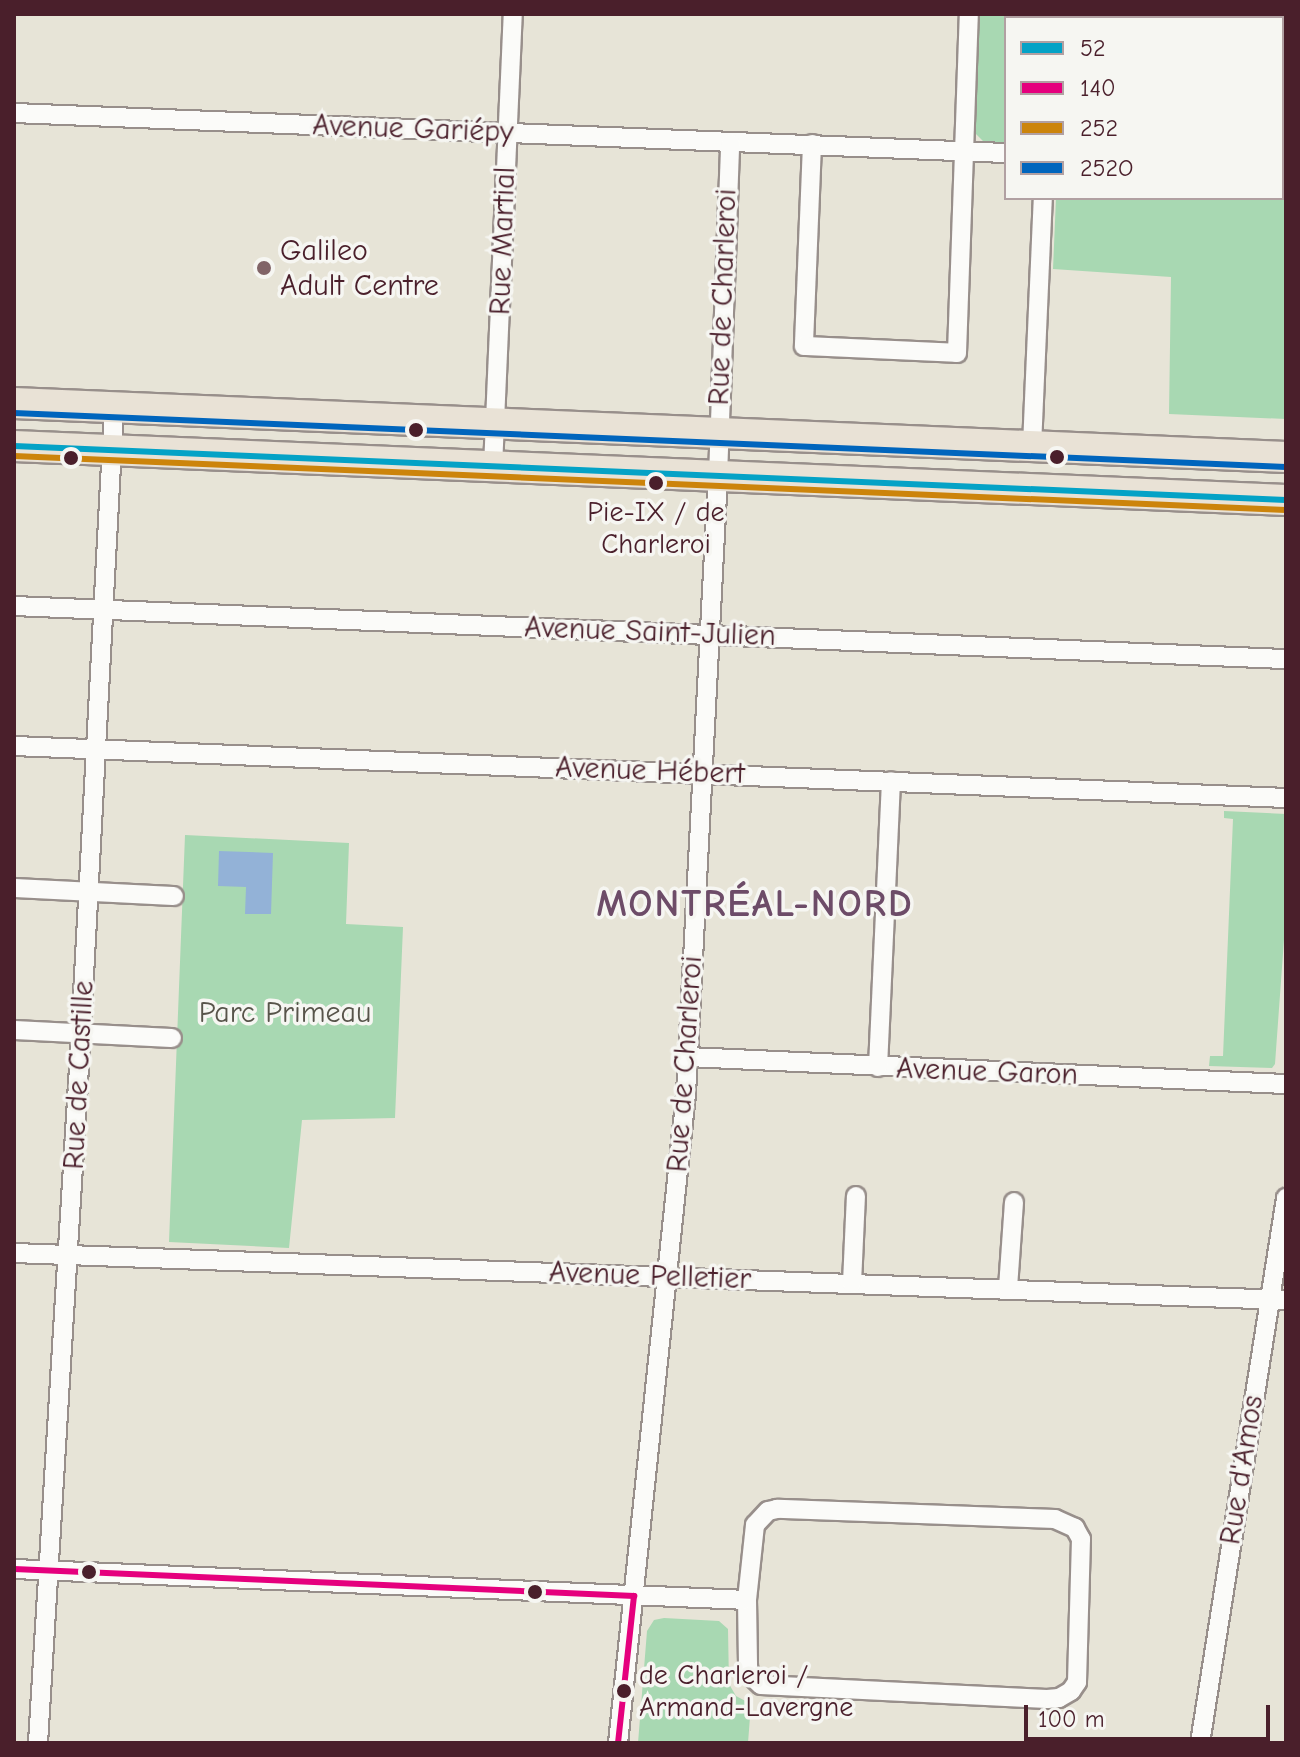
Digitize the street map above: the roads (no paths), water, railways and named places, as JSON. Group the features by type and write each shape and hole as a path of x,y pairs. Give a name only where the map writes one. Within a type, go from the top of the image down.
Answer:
{"main road":[{"path":"14,403 1286,457"},
{"path":"14,446 1286,500"}],"street":[{"name":"Rue Martial","path":"493,467 513,14"},
{"path":"812,144 804,346 957,353 969,14"},
{"name":"Avenue Gariépy","path":"14,113 1004,153"},
{"name":"Rue de Charleroi","path":"618,1743 668,1277 688,1057 718,476 730,143"},
{"path":"1032,446 1043,200"},
{"name":"Rue de Castille","path":"38,1743 81,1033 114,407"},
{"name":"Avenue Saint-Julien","path":"14,606 1286,659"},
{"name":"Avenue Hébert","path":"14,746 1286,798"},
{"path":"878,1067 891,781"},
{"path":"14,888 174,896"},
{"path":"14,1030 172,1038"},
{"name":"Avenue Garon","path":"688,1057 1286,1084"},
{"path":"852,1283 856,1196"},
{"name":"Rue d'Amos","path":"1200,1743 1277,1300 1286,1198"},
{"path":"1008,1288 1014,1202"},
{"name":"Avenue Pelletier","path":"14,1253 1277,1300"},
{"path":"777,1509 1055,1519 1075,1528 1081,1539 1078,1671 1071,1691 1059,1698 761,1685 749,1674 747,1600 755,1525 768,1511 777,1509"},
{"path":"14,1569 747,1600"}],"water":[{"path":"219,851 273,853 271,914 245,914 246,887 218,886"}],"place":[{"name":"Galileo Adult Centre","path":"264,268"},
{"name":"Pie-IX / de Charleroi","path":"656,483"},
{"name":"de Charleroi / Armand-Lavergne","path":"624,1691"}],"district":[{"name":"MONTRÉAL-NORD","path":"755,905"}],"park label":[{"name":"Parc Primeau","path":"285,1013"}]}
